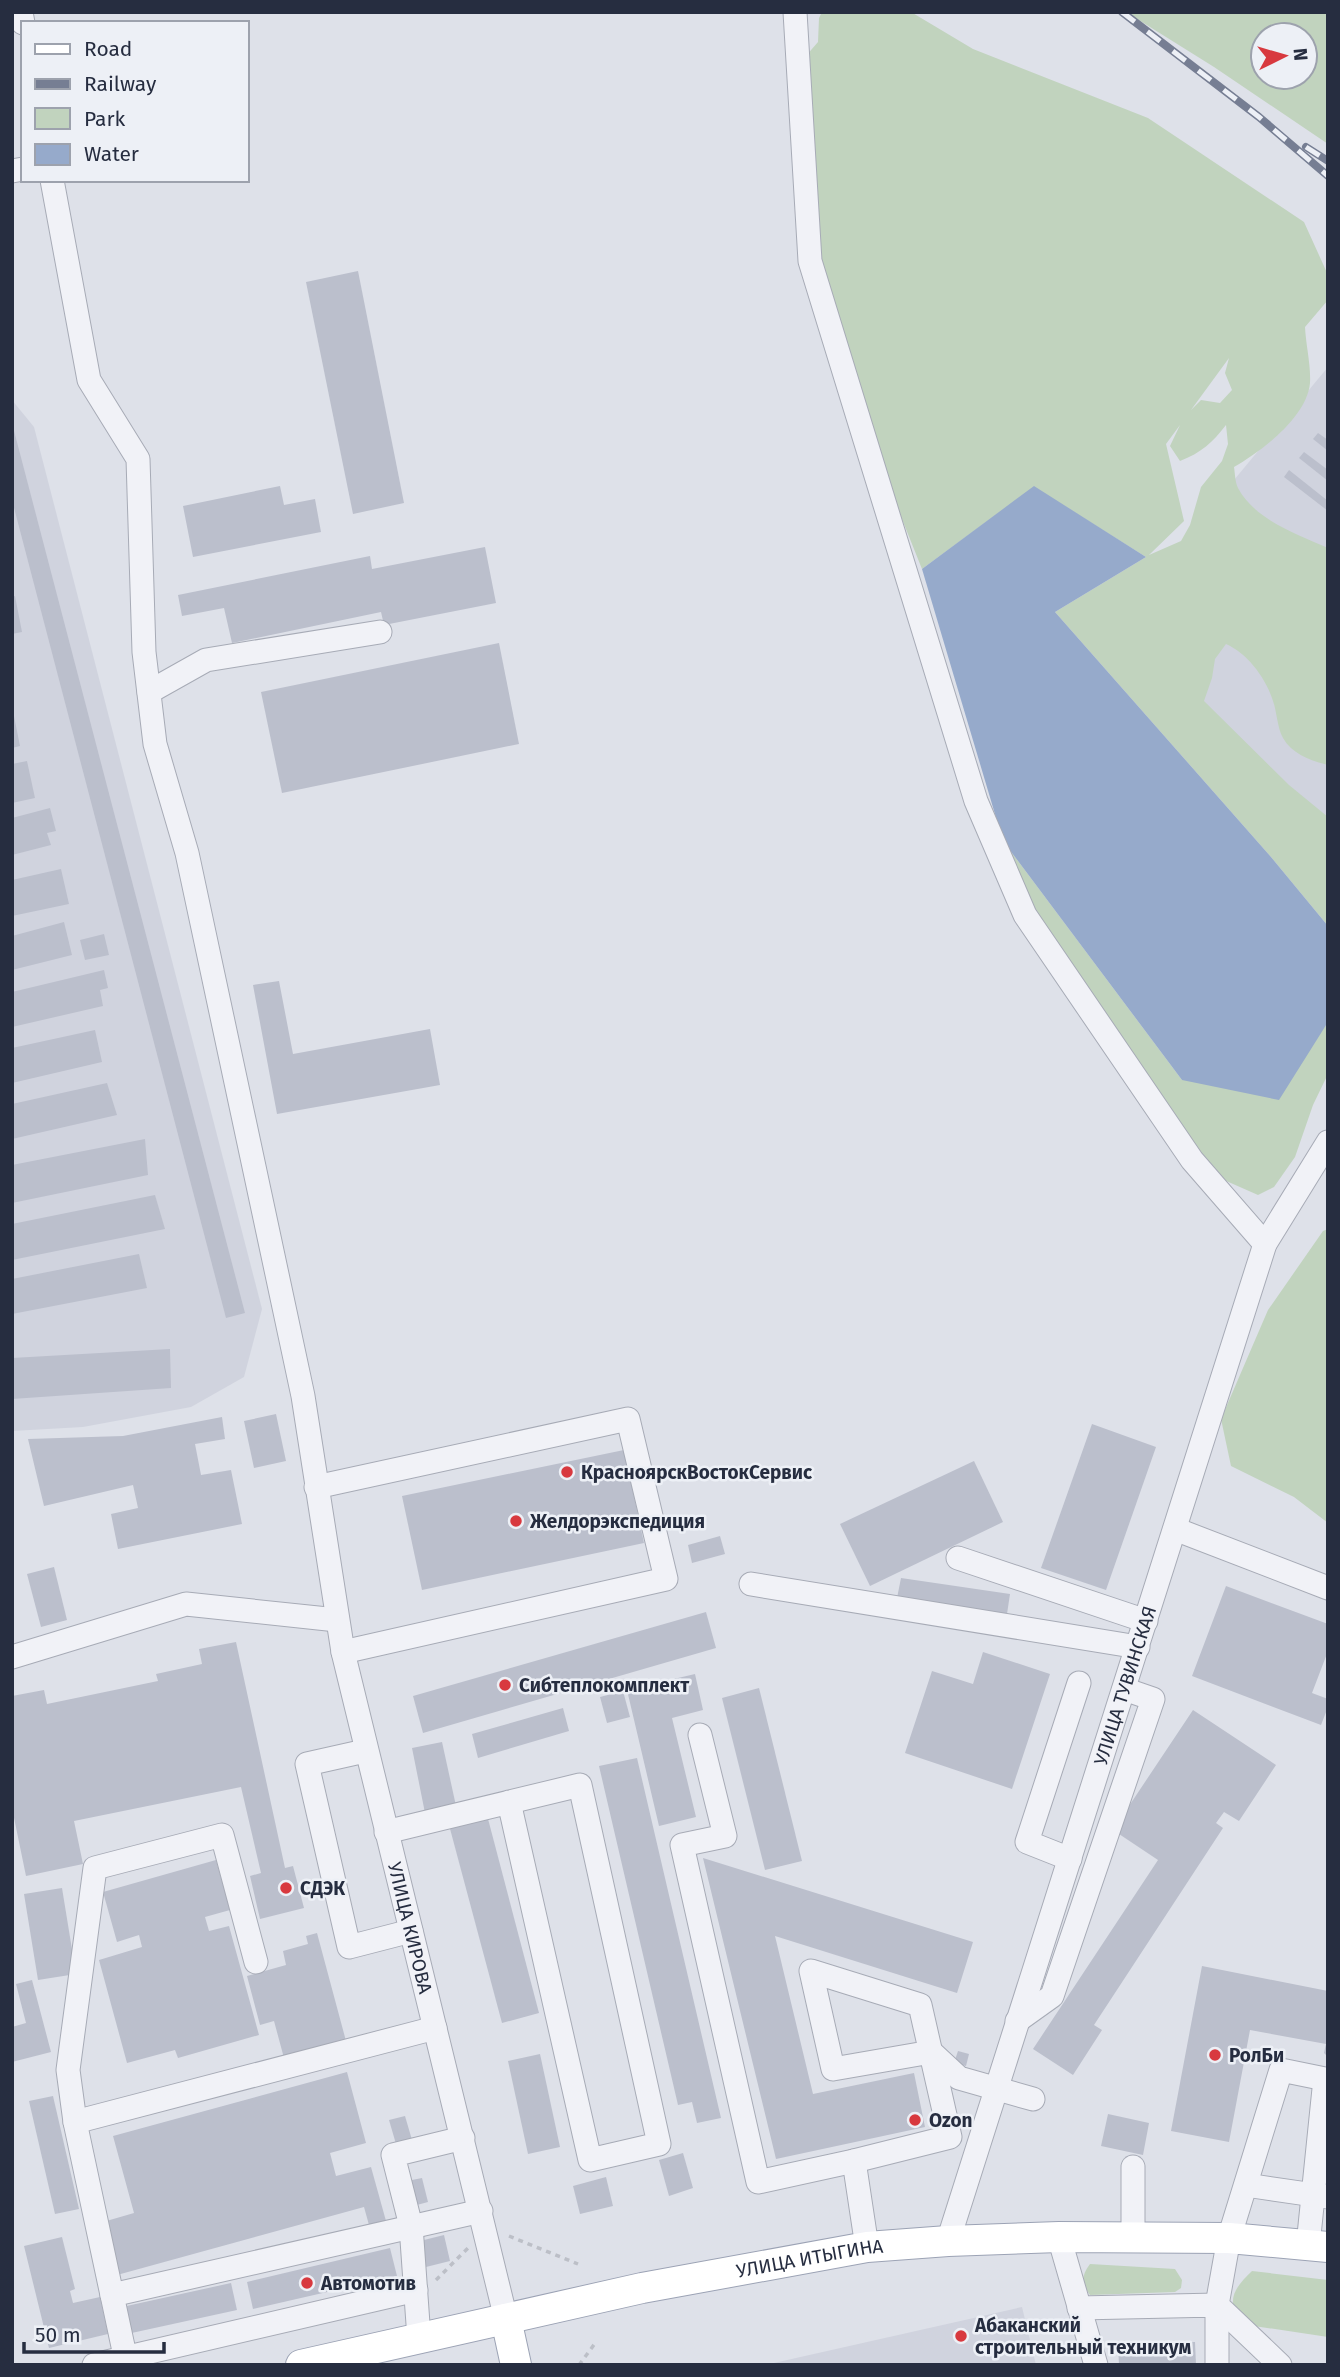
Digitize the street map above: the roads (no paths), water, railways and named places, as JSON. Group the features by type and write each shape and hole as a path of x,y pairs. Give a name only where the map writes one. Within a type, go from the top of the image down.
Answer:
{"main road":[{"name":"УЛИЦА ИТЫГИНА","path":"303,2365 642,2288 867,2247 1059,2237 1229,2238 1318,2246"},
{"name":"УЛИЦА КИРОВА","path":"506,2319 516,2365"}],"street":[{"path":"795,12 810,261 976,801 1025,915 1192,1160 1265,1244"},
{"name":"УЛИЦА КИРОВА","path":"52,182 89,380 138,459 144,652 155,744 187,853 303,1396 343,1653 506,2319"},
{"path":"149,692 206,660 380,632"},
{"name":"УЛИЦА ТУВИНСКАЯ","path":"948,2241 1265,1244 1328,1142"},
{"path":"316,1487 628,1419 666,1580 343,1653"},
{"path":"1175,1529 1328,1588"},
{"path":"958,1558 1146,1621"},
{"path":"751,1584 1138,1647"},
{"path":"12,1657 186,1604 337,1620"},
{"path":"1070,1859 1027,1842 1079,1683"},
{"path":"1017,2021 1052,1996 1153,1699 1124,1689"},
{"path":"701,1735 725,1836 682,1845 758,2182 950,2137 945,2113 931,2052 920,2005 811,1971 833,2069 931,2052"},
{"path":"365,1751 307,1764 349,1947 411,1931"},
{"path":"386,1832 509,1802 580,1785 659,2144 590,2160 509,1802"},
{"path":"126,2361 75,2122 68,2070 95,1868 222,1835 256,1962"},
{"path":"75,2122 435,2028"},
{"path":"931,2052 959,2078 1033,2099"},
{"path":"1217,2365 1217,2305 1229,2238 1281,2070 1325,2079 1318,2246"},
{"path":"945,2113 959,2078"},
{"path":"419,2338 426,2285 393,2155 463,2138"},
{"path":"854,2161 867,2247"},
{"path":"1133,2167 1133,2238"},
{"path":"1246,2185 1320,2196"},
{"path":"112,2295 481,2211"},
{"path":"1059,2237 1096,2365"},
{"path":"94,2365 126,2361 426,2285"},
{"path":"1079,2308 1217,2305 1280,2365"}],"water":[{"path":"1034,486 1146,557 1055,612 1271,857 1328,926 1328,1022 1279,1100 1182,1080 1003,841 922,569"}],"railway":[{"path":"1122,12 1259,117 1328,176"},
{"path":"1306,147 1328,161"}],"place":[{"name":"КрасноярскВостокСервис","path":"567,1472"},
{"name":"Желдорэкспедиция","path":"516,1521"},
{"name":"Сибтеплокомплект","path":"505,1685"},
{"name":"СДЭК","path":"286,1888"},
{"name":"РолБи","path":"1215,2055"},
{"name":"Ozon","path":"915,2120"},
{"name":"Автомотив","path":"307,2283"},
{"name":"Абаканский строительный техникум","path":"961,2336"}]}
